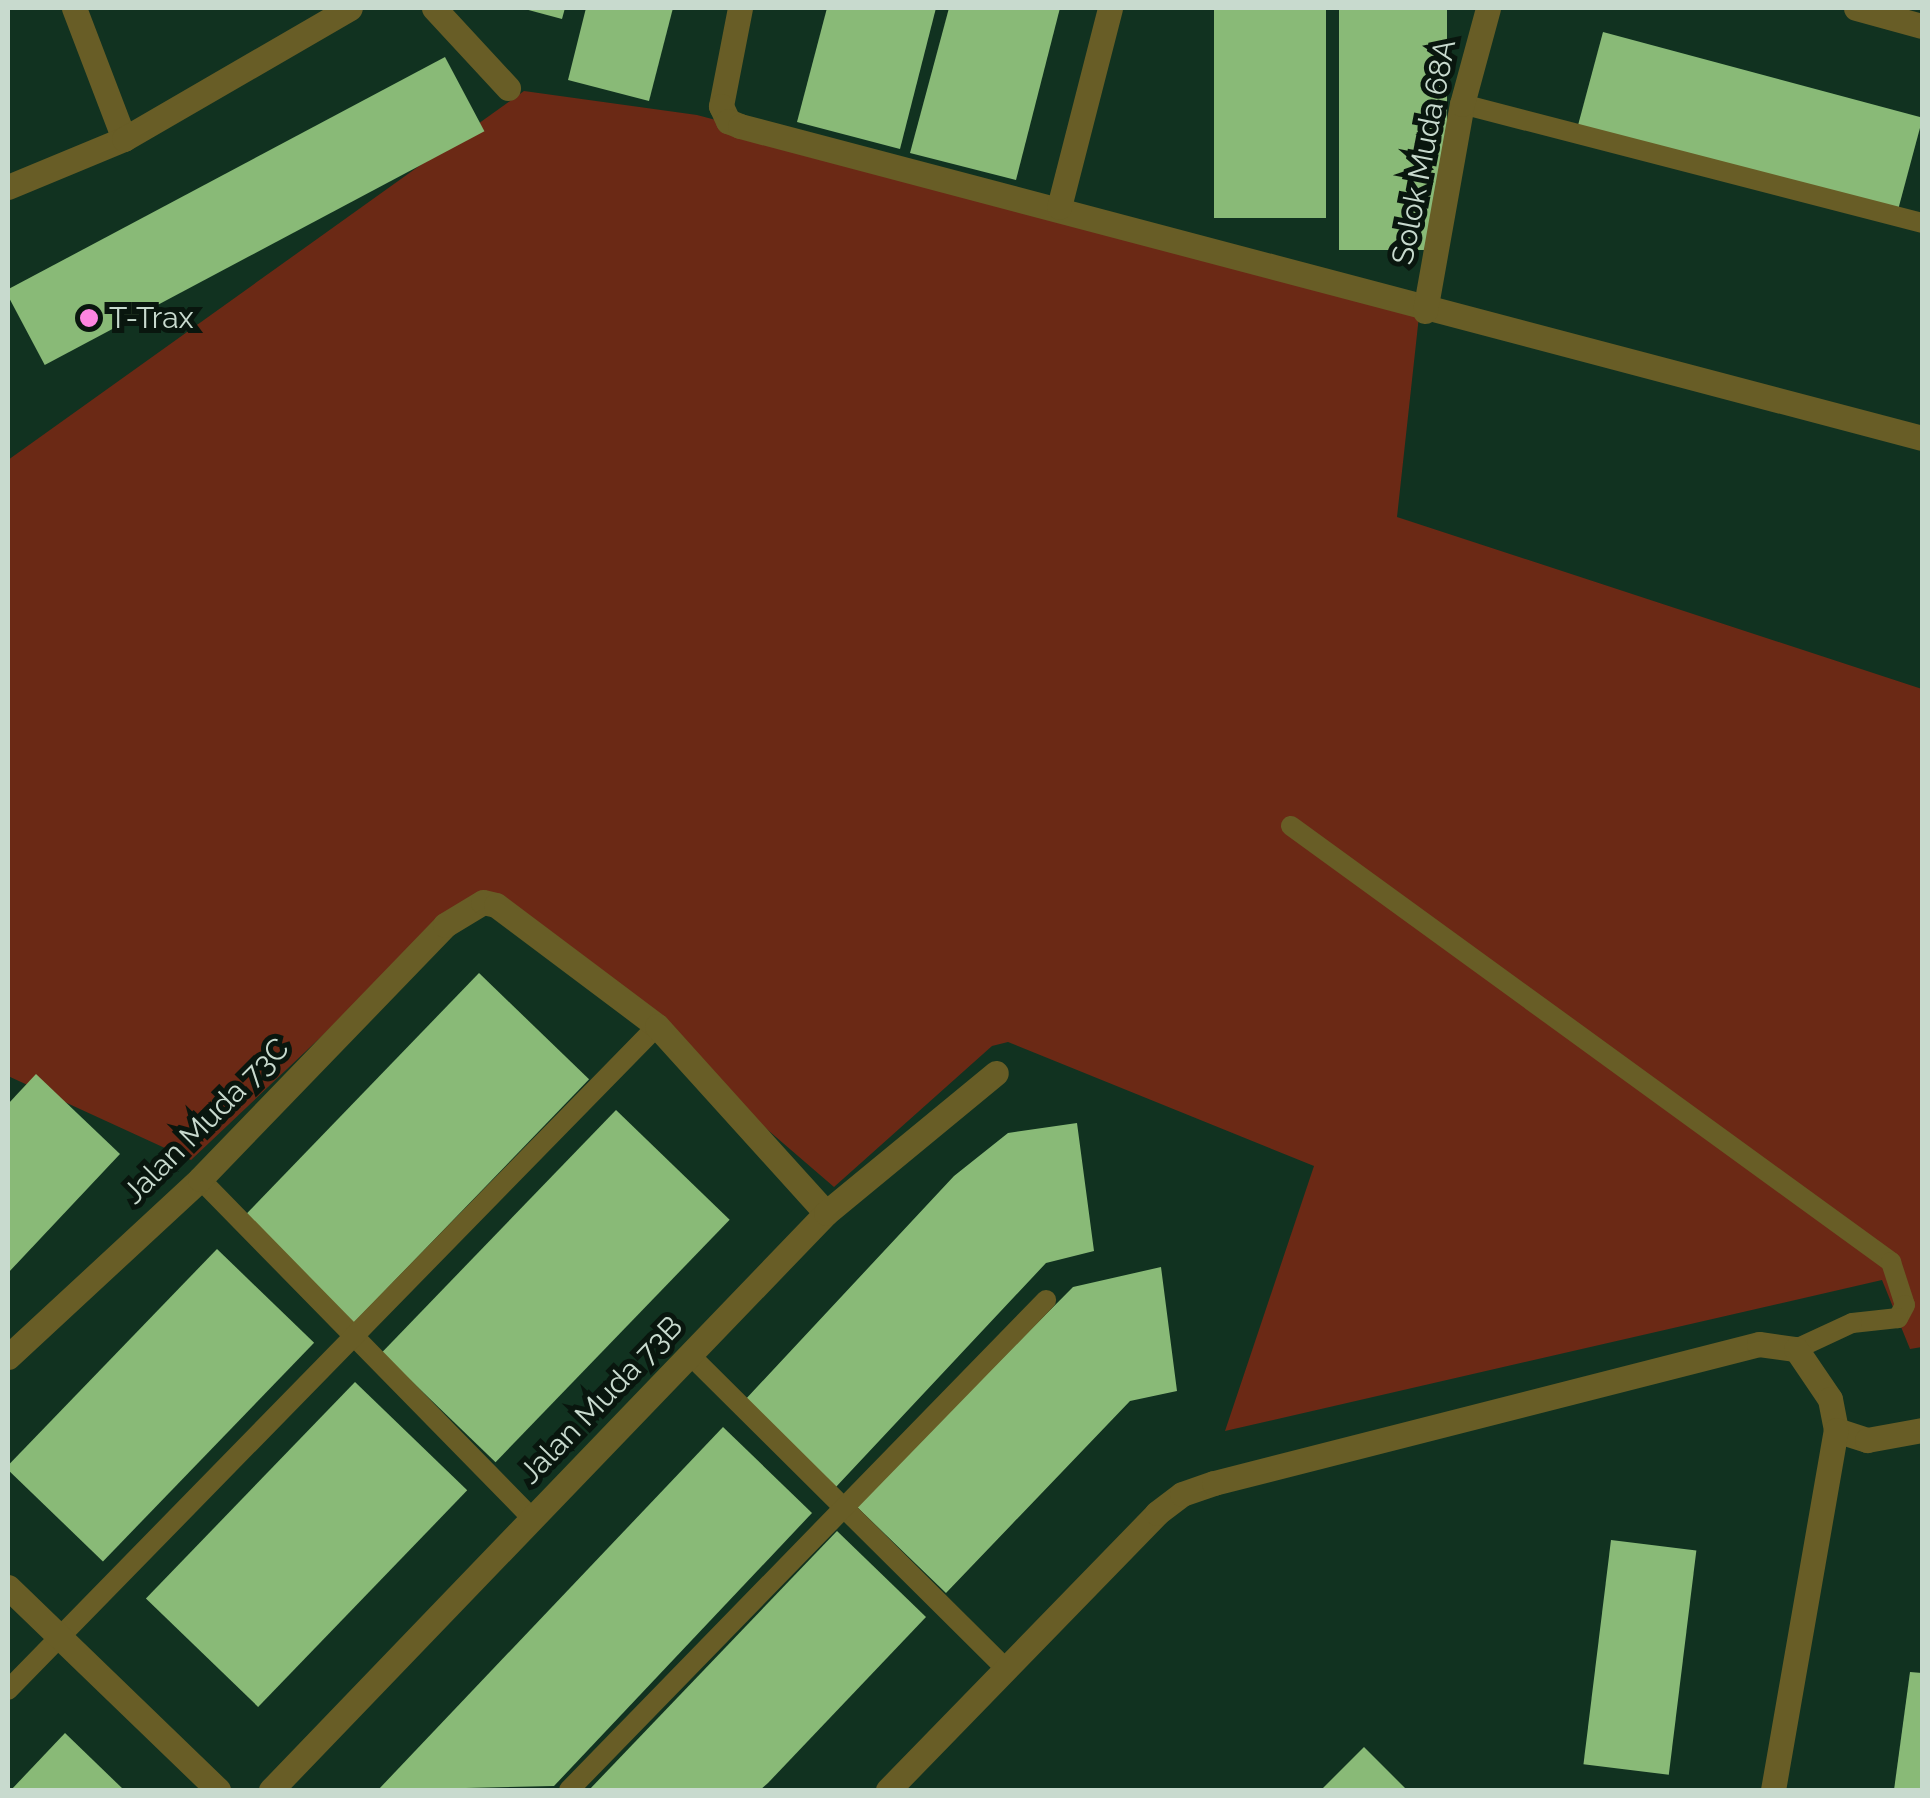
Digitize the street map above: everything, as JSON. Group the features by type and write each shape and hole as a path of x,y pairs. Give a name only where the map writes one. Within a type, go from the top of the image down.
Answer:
{"street":[{"path":"74,8 124,139"},
{"path":"8,187 124,139 350,8"},
{"path":"434,8 508,88"},
{"path":"740,8 722,106 728,121 740,126 1059,207 1426,311 1922,438"},
{"path":"1059,207 1110,8"},
{"name":"Solok Muda 68A","path":"1426,311 1462,104 1488,8"},
{"path":"1856,8 1922,26"},
{"name":"Jalan Muda 73C","path":"8,1357 200,1178 445,924 473,904 496,905 657,1026"},
{"path":"657,1026 826,1213"},
{"name":"Jalan Muda 73B","path":"271,1790 826,1213 996,1073"},
{"path":"888,1790 1182,1494 1759,1344 1796,1349 1830,1399 1836,1430 1773,1790"},
{"path":"1836,1430 1867,1440 1922,1430"},
{"path":"8,1587 218,1790"}],"lane":[{"path":"1462,104 1922,222"},
{"path":"1291,826 1891,1262 1905,1305 1898,1318 1852,1323 1796,1349"},
{"path":"8,1690 57,1635 657,1026"},
{"path":"200,1178 532,1518"},
{"path":"569,1790 1046,1300"},
{"path":"690,1354 1006,1669"}],"shaded area":[{"path":"524,91 697,115 1420,307 1397,517 1922,689 1922,1347 1910,1349 1882,1280 1225,1431 1314,1166 1008,1042 992,1046 834,1187 503,902 455,910 191,1160 8,1076 8,460"}],"building":[{"path":"521,8 565,8 562,19"},
{"path":"586,8 673,8 649,101 568,80"},
{"path":"827,8 936,8 900,149 797,122"},
{"path":"949,8 1060,8 1016,180 910,153"},
{"path":"1214,8 1326,8 1326,218 1214,218"},
{"path":"1339,8 1447,8 1447,250 1339,250"},
{"path":"1603,32 1922,117 1895,222 1575,136"},
{"path":"445,57 484,131 45,365 8,289"},
{"path":"479,973 589,1079 352,1325 242,1218"},
{"path":"36,1074 120,1154 8,1273 8,1104"},
{"path":"616,1110 730,1220 496,1462 382,1352"},
{"path":"1077,1123 1094,1251 1046,1263 835,1488 744,1401 954,1176 1008,1133"},
{"path":"217,1249 314,1343 103,1561 8,1470 8,1465"},
{"path":"1161,1267 1177,1391 1130,1401 946,1593 856,1506 1073,1287"},
{"path":"355,1382 467,1490 258,1707 146,1599"},
{"path":"723,1427 812,1513 554,1786 378,1790"},
{"path":"837,1531 926,1617 768,1783 760,1790 589,1790"},
{"path":"1611,1540 1696,1550 1669,1775 1583,1764"},
{"path":"1910,1672 1922,1673 1922,1790 1894,1790"},
{"path":"65,1733 124,1790 11,1790"},
{"path":"1364,1747 1407,1790 1321,1790"}],"place":[{"name":"T-Trax","path":"89,318"}]}
